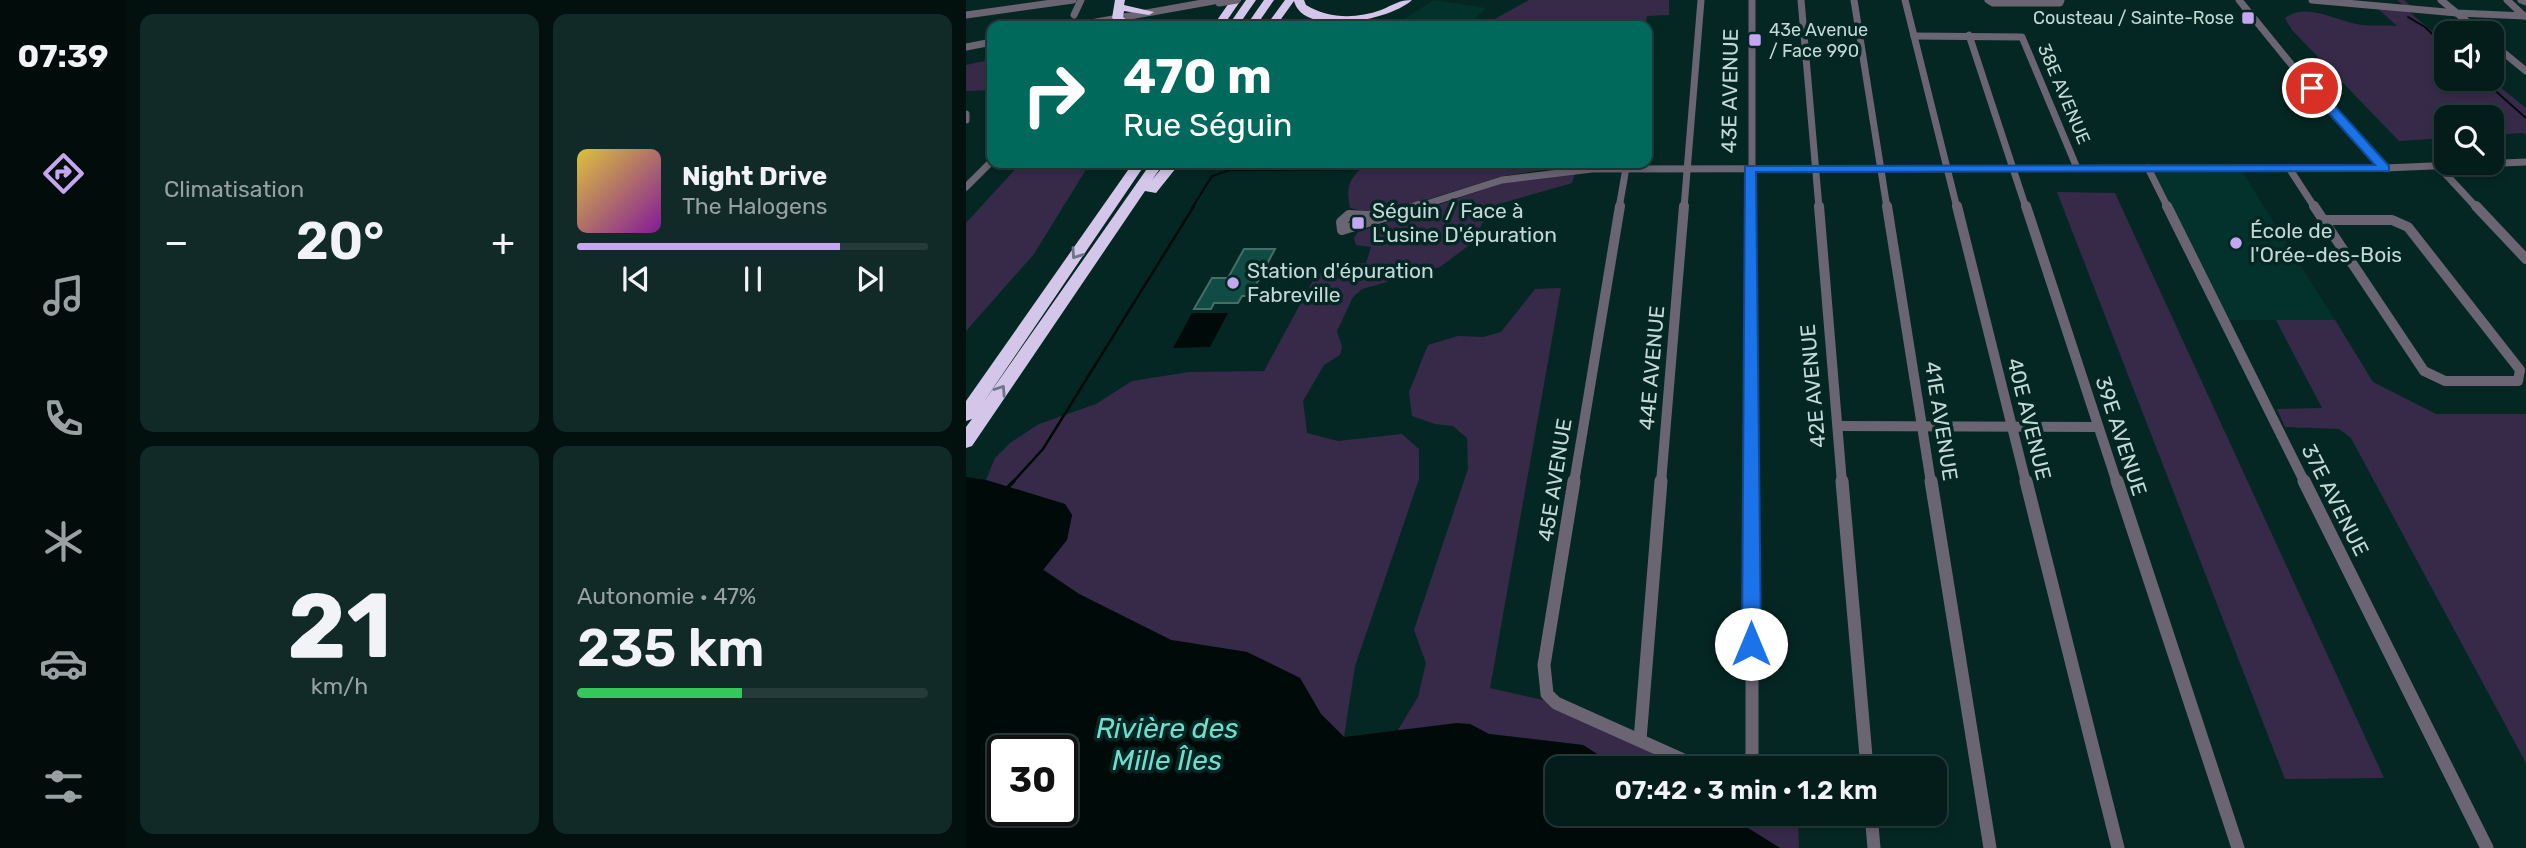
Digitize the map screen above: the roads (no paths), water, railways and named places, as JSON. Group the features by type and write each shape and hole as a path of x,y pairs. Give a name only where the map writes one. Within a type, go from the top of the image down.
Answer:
{"highway":[{"path":"1222,21 1237,0"},
{"path":"1236,21 1251,0"},
{"path":"1254,21 1269,0"},
{"path":"1275,21 1290,0"},
{"path":"1299,0 1301,7 1311,13 1342,19 1381,13 1406,0"},
{"path":"1366,21 1393,14 1416,0"},
{"path":"1222,1 1227,14"},
{"path":"1123,13 1149,12"},
{"path":"966,414 1133,168"},
{"path":"966,441 1154,168"},
{"path":"1103,241 1159,182 1169,168"}],"street":[{"path":"966,15 1073,0"},
{"path":"1074,15 1081,0"},
{"path":"1093,21 1123,13 1237,0"},
{"name":"44E AVENUE","path":"1640,740 1702,0"},
{"name":"43E AVENUE","path":"1751,756 1752,0"},
{"name":"42E AVENUE","path":"1801,0 1866,756"},
{"name":"41E AVENUE","path":"1854,0 1990,848"},
{"name":"40E AVENUE","path":"1905,0 2118,848"},
{"path":"1988,0 1993,3 2060,3 2061,0"},
{"path":"2239,0 2287,59 2385,168"},
{"path":"2312,0 2457,13 2525,16"},
{"path":"2369,0 2375,6"},
{"path":"2441,0 2467,21"},
{"path":"2507,0 2525,16"},
{"path":"2521,0 2526,2"},
{"path":"1149,12 1222,1"},
{"path":"1104,21 1123,13"},
{"path":"1914,36 1969,35"},
{"name":"38E AVENUE","path":"1969,35 2017,35 2024,40 2077,168"},
{"name":"39E AVENUE","path":"1969,35 2238,848"},
{"path":"966,47 987,43"},
{"path":"2504,53 2526,71"},
{"path":"966,114 966,120"},
{"path":"2515,162 2526,172"},
{"path":"2504,163 2526,162"},
{"path":"966,187 987,166"},
{"path":"1342,230 1341,222 1349,215 1387,217 1521,177 1569,171 1626,168 2434,168"},
{"name":"45E AVENUE","path":"1626,168 1544,665 1547,694 1556,703 1640,740"},
{"name":"37E AVENUE","path":"2148,168 2487,848"},
{"path":"2288,168 2424,371 2445,381 2518,381 2521,376 2504,350 2408,227 2392,220 2324,220"},
{"path":"2447,175 2526,259"},
{"path":"1838,426 2098,427"},
{"path":"1640,740 1675,756"},
{"path":"1872,826 1874,848"}],"water":[{"path":"1192,313 1228,313 1210,347 1173,348"},
{"name":"Rivière des Mille Îles","path":"966,477 986,480 1065,504 1072,515 1067,540 1043,570 1079,594 1171,640 1247,652 1300,678 1321,714 1344,737 1457,723 1470,724 1489,734 1583,745 1600,756 1545,756 1545,826 1745,826 1780,848 966,848"}],"waterway":[{"path":"2408,17 2434,36"},
{"path":"2496,91 2526,118"},
{"path":"1192,208 1212,176 1230,170 1362,169"},
{"path":"1012,483 1043,449 1194,206"},
{"path":"1008,487 1012,483"}],"place":[{"name":"Cousteau / Sainte-Rose","path":"2248,18"},
{"name":"43e Avenue / Face 990","path":"1755,40"},
{"name":"Séguin / Face à L'usine D'épuration","path":"1358,223"},
{"name":"École de l'Orée-des-Bois","path":"2236,243"},
{"name":"Station d'épuration Fabreville","path":"1233,283"}]}
